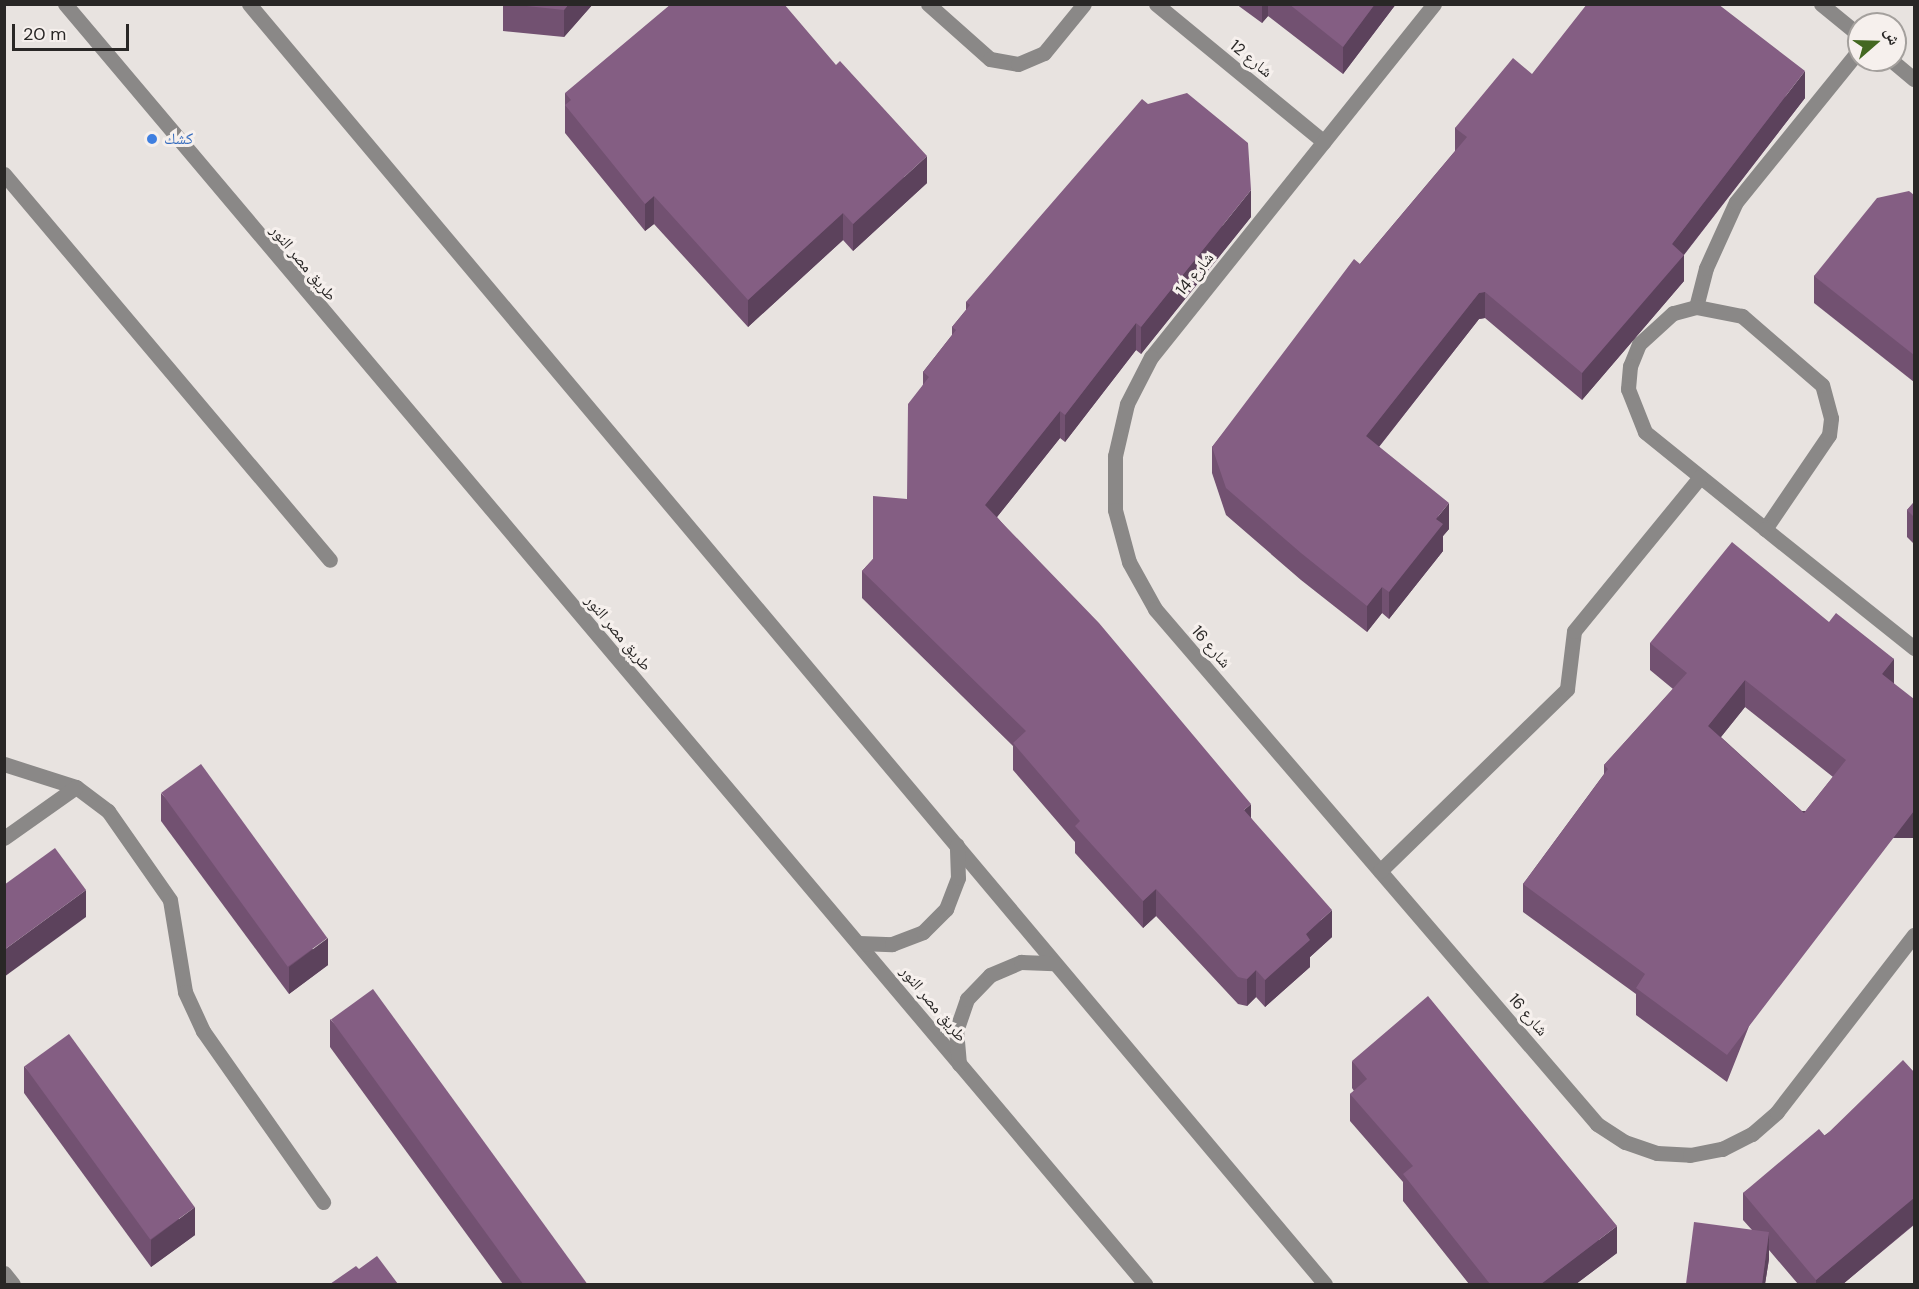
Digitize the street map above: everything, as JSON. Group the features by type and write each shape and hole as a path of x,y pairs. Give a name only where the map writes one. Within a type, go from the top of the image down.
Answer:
{"street":[{"name":"طريق مصر النور","path":"65,4 1145,1284"},
{"path":"249,4 1325,1284"},
{"path":"928,4 990,59 1018,64 1044,53 1084,4"},
{"name":"شارع 12","path":"1156,4 1324,142"},
{"name":"شارع 14","path":"1155,609 1129,562 1115,510 1115,456 1127,404 1151,357 1434,4"},
{"path":"1821,4 1847,25"},
{"path":"1696,307 1706,268 1736,202 1847,65"},
{"path":"4,174 330,560"},
{"path":"1765,529 1822,450 1831,418 1828,401 1811,372 1742,316 1696,307 1673,313 1646,335 1630,366 1628,389 1645,432 1700,477 1765,529 1914,648"},
{"path":"1380,871 1567,689 1574,631 1700,477"},
{"name":"شارع 16","path":"1155,609 1597,1124 1657,1153 1690,1155 1722,1149 1752,1134 1777,1112 1914,935"},
{"path":"4,764 76,787 104,806 170,900 185,992 204,1031 323,1202"},
{"path":"4,838 76,787"},
{"path":"859,943 892,944 923,932 946,909 958,878 957,845"},
{"path":"959,1064 956,1031 967,999 982,983 1021,962 1054,963"},
{"path":"4,1273 13,1284"}],"building":[{"path":"508,4 569,4 564,10"},
{"path":"671,4 784,4 836,65 840,61 927,156 853,224 843,213 748,300 654,196 645,204 565,105 571,100 565,93"},
{"path":"1289,4 1375,4 1343,47"},
{"path":"1587,4 1718,4 1805,71 1672,244 1684,255 1582,373 1485,292 1479,293 1366,436 1449,503 1436,519 1443,524 1389,592 1382,587 1367,606 1226,488 1212,447 1354,259 1360,264 1467,137 1455,128 1513,58 1532,74"},
{"path":"1187,93 1248,143 1251,190 1141,327 1136,323 1065,415 1060,411 985,505 1099,623 1251,804 1244,810 1332,910 1306,934 1310,940 1265,980 1256,970 1247,979 1238,977 1156,889 1143,901 1075,826 1080,821 1013,743 1026,731 862,571 873,559 873,496 907,499 908,404 929,377 923,372 956,330 952,327 970,305 966,302 1142,99 1148,104"},
{"path":"1909,191 1914,195 1914,355 1814,276 1877,198"},
{"path":"1914,502 1914,517 1907,510"},
{"path":"1732,542 1829,622 1836,613 1894,659 1882,674 1914,699 1914,811 1727,1055 1636,988 1645,974 1523,884 1608,769 1604,765 1687,673 1650,643","holes":["1745,680 1846,760 1804,813 1708,726"]},
{"path":"201,764 327,938 288,967 161,793"},
{"path":"55,848 86,890 4,950 4,885"},
{"path":"373,989 587,1283 523,1284 331,1020"},
{"path":"1428,996 1617,1226 1541,1284 1490,1284 1403,1174 1413,1166 1350,1094 1367,1079 1352,1061"},
{"path":"69,1034 195,1207 150,1239 25,1066"},
{"path":"1903,1060 1914,1072 1914,1198 1816,1280 1743,1193 1819,1129 1825,1136"},
{"path":"1694,1222 1769,1232 1762,1284 1686,1284"},
{"path":"377,1256 398,1284 330,1284 356,1266 359,1269"}],"place":[{"name":"كشك","path":"152,139"}]}
